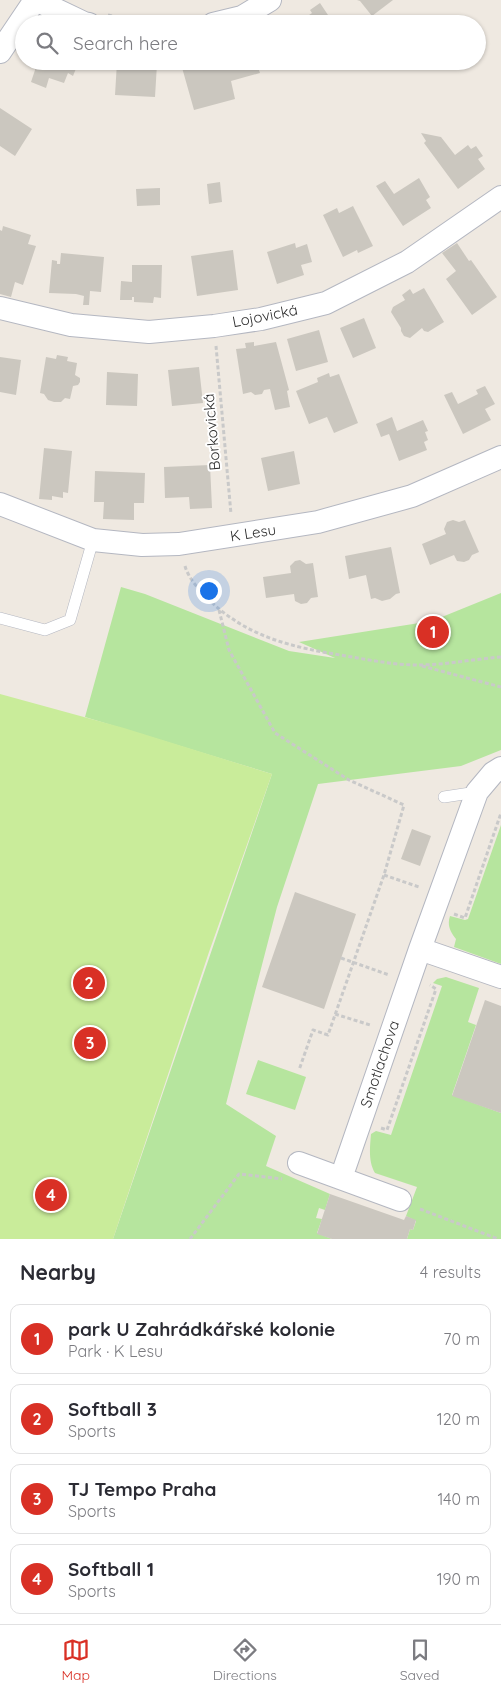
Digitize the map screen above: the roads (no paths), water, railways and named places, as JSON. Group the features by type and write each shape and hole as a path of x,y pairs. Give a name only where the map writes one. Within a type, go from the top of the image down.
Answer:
{"street":[{"path":"25,15 35,0 67,15"},
{"path":"245,15 270,0"},
{"path":"0,52 15,30"},
{"name":"Lojovická","path":"0,308 71,325 149,332 214,326 261,319 326,303 407,262 501,197"},
{"name":"K Lesu","path":"0,504 93,540 142,545 179,544 318,522 412,496 501,457"},
{"name":"Smotlachova","path":"341,1178 420,949 477,792 493,773 501,768"},
{"path":"420,949 501,977"},
{"path":"299,1163 409,1204"}],"lane":[{"path":"0,618 45,630 70,620 93,540"},
{"path":"444,797 477,792"}],"place":[{"name":"park U Zahrádkářské kolonie","path":"433,632"},
{"name":"Softball 3","path":"89,983"},
{"name":"TJ Tempo Praha","path":"90,1043"},
{"name":"Softball 1","path":"51,1195"}]}
